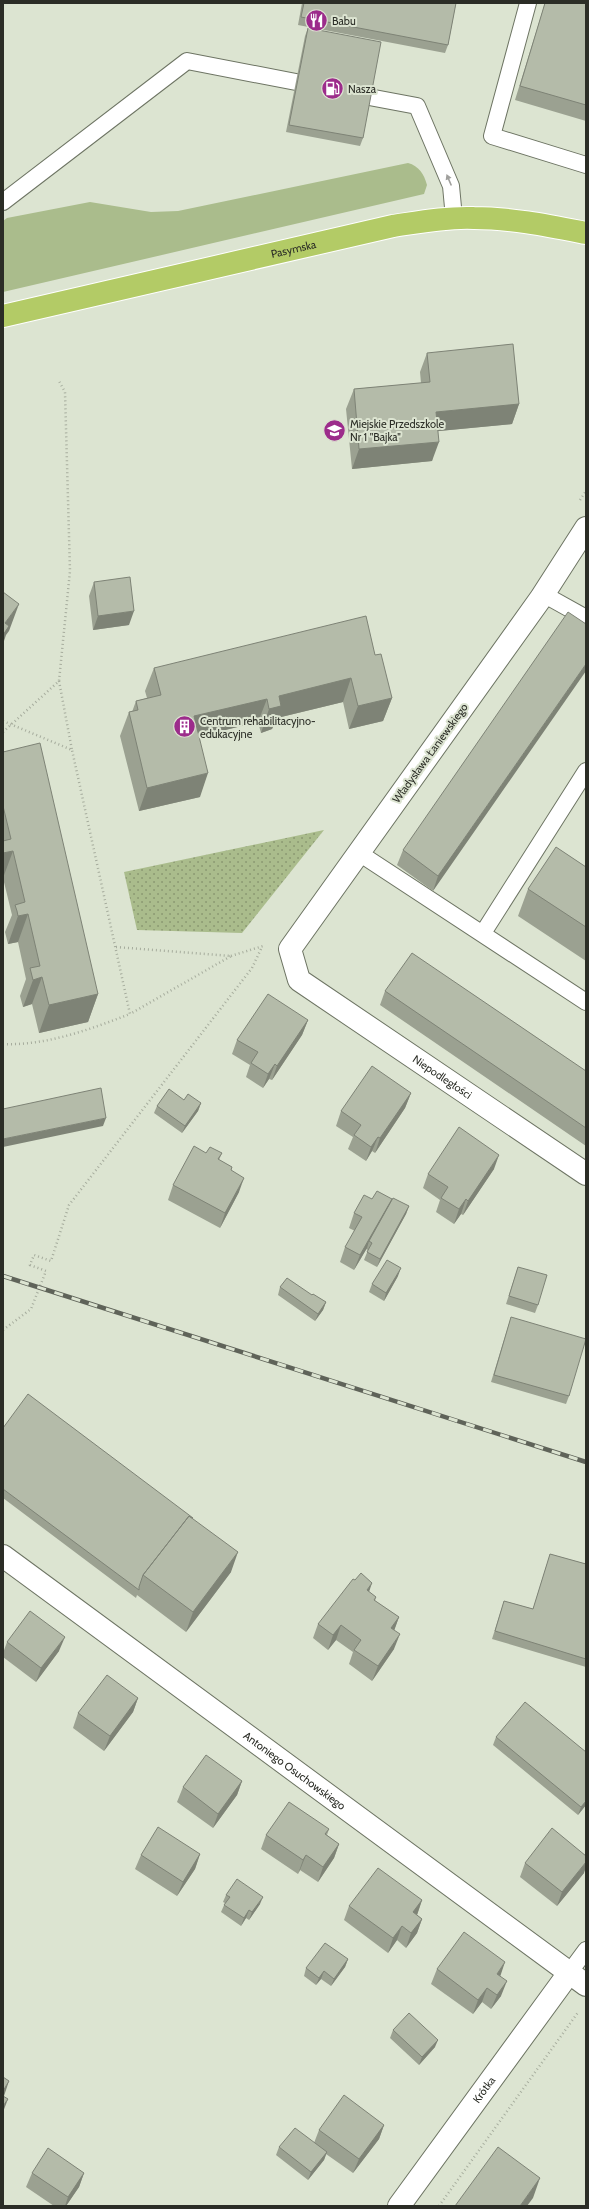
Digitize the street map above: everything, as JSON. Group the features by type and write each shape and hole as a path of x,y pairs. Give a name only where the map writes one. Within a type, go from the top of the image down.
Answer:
{"main road":[{"name":"Pasymska","path":"3,316 393,226 454,218 487,218 586,233"}],"street":[{"name":"Władysława Łaniewskiego","path":"299,980 290,949 544,594 586,528"},
{"name":"Niepodległości","path":"299,980 586,1174"},
{"name":"Antoniego Osuchowskiego","path":"3,1556 577,1979"},
{"name":"Krótka","path":"399,2206 577,1979"}],"lane":[{"path":"528,3 492,136 586,165"},
{"path":"3,202 187,61 296,82"},
{"path":"369,97 417,106 451,186 454,218"},
{"path":"544,594 586,618"},
{"path":"483,933 586,771"},
{"path":"358,853 483,933 586,1002"},
{"path":"577,1979 586,1950"}],"path":[{"path":"59,381 65,392 70,571 59,681 72,750 130,1014"},
{"path":"3,732 59,681"},
{"path":"3,720 72,750"},
{"path":"3,1330 31,1309 46,1271 30,1265 34,1255 51,1261 69,1206 252,968 263,946"},
{"path":"3,1044 23,1045 93,1028 130,1014 231,956 116,947"},
{"path":"439,2206 580,2010 586,2014"}],"green space":[{"path":"408,163 418,168 424,177 427,185 424,194 3,292 3,221 7,218 90,202 151,212 178,211"},
{"path":"324,830 242,933 137,930 124,872"}],"building":[{"path":"304,3 456,3 448,45 301,17"},
{"path":"545,3 586,3 586,105 520,86"},
{"name":"Nasza","path":"308,28 381,42 363,138 289,125"},
{"path":"513,344 519,404 436,412 439,442 359,449 354,389 430,382 427,353"},
{"path":"130,577 134,611 98,616 94,582"},
{"path":"3,592 19,604 5,623 9,626 3,635"},
{"path":"568,612 586,624 586,664 438,876 403,850"},
{"name":"Centrum rehabilitacyjno- edukacyjne","path":"366,616 375,655 381,654 392,698 358,706 351,678 279,696 281,706 269,709 267,699 194,716 208,773 147,788 129,712 138,710 136,701 161,695 154,668"},
{"path":"40,743 98,994 49,1005 42,977 33,980 30,968 40,966 28,914 18,916 15,905 25,902 13,851 3,853 3,841 11,839 3,806 3,752"},
{"path":"556,847 586,867 586,927 528,889"},
{"path":"412,953 586,1071 586,1128 385,991"},
{"path":"268,994 308,1020 277,1066 275,1064 268,1074 251,1063 258,1052 237,1040"},
{"path":"372,1066 411,1093 380,1138 378,1137 371,1147 354,1135 361,1125 341,1111"},
{"path":"101,1088 106,1118 3,1139 3,1109"},
{"path":"169,1089 184,1100 188,1094 201,1103 185,1126 157,1106"},
{"path":"459,1127 499,1155 468,1201 466,1199 459,1209 441,1198 448,1187 428,1174"},
{"path":"194,1146 206,1153 210,1147 222,1153 218,1159 232,1167 231,1170 244,1178 225,1213 173,1185"},
{"path":"377,1191 392,1199 360,1255 345,1247 362,1217 354,1213 364,1195 372,1199"},
{"path":"393,1198 409,1206 380,1259 367,1252 372,1243 369,1241"},
{"path":"387,1260 401,1268 386,1293 372,1284"},
{"path":"518,1267 547,1275 538,1305 509,1296"},
{"path":"287,1278 312,1295 313,1294 326,1302 318,1314 280,1287"},
{"path":"511,1317 586,1339 569,1396 494,1375"},
{"path":"28,1394 193,1518 189,1516 143,1575 139,1590 3,1489 3,1428"},
{"path":"189,1516 238,1552 193,1612 143,1575"},
{"path":"550,1554 586,1564 586,1659 495,1631 504,1601 533,1609"},
{"path":"361,1573 372,1583 367,1590 376,1597 374,1600 399,1617 391,1628 400,1634 378,1666 354,1650 361,1640 341,1625 333,1635 318,1624 353,1579 355,1580"},
{"path":"30,1611 65,1637 41,1668 7,1642"},
{"path":"107,1675 138,1698 110,1736 78,1713"},
{"path":"525,1702 586,1752 586,1801 581,1807 496,1737"},
{"path":"206,1755 242,1781 218,1814 183,1787"},
{"path":"289,1802 329,1829 325,1834 339,1844 323,1867 306,1855 303,1860 266,1835"},
{"path":"158,1827 200,1854 183,1882 141,1855"},
{"path":"552,1828 586,1856 586,1862 562,1892 525,1863"},
{"path":"378,1868 422,1900 413,1912 422,1919 411,1933 402,1926 393,1938 349,1906"},
{"path":"237,1879 263,1897 252,1912 249,1910 244,1918 224,1905 230,1897 226,1895"},
{"path":"464,1932 505,1962 497,1974 507,1981 497,1995 487,1988 478,2000 437,1969"},
{"path":"325,1943 348,1959 334,1979 324,1971 319,1978 306,1968"},
{"path":"409,2013 438,2040 422,2057 393,2030"},
{"path":"3,2077 9,2081 3,2091"},
{"path":"344,2095 384,2125 359,2159 319,2130"},
{"path":"3,2096 8,2099 3,2106"},
{"path":"295,2128 327,2152 311,2172 279,2147"},
{"path":"498,2147 540,2178 520,2206 455,2206"},
{"path":"48,2148 84,2173 68,2197 32,2173"}],"railway":[{"path":"3,1276 586,1462"}],"place":[{"name":"Babu","path":"316,21"},
{"name":"Nasza","path":"333,89"},
{"name":"Miejskie Przedszkole Nr 1 \"Bajka\"","path":"335,430"},
{"name":"Centrum rehabilitacyjno- edukacyjne","path":"184,727"}]}
